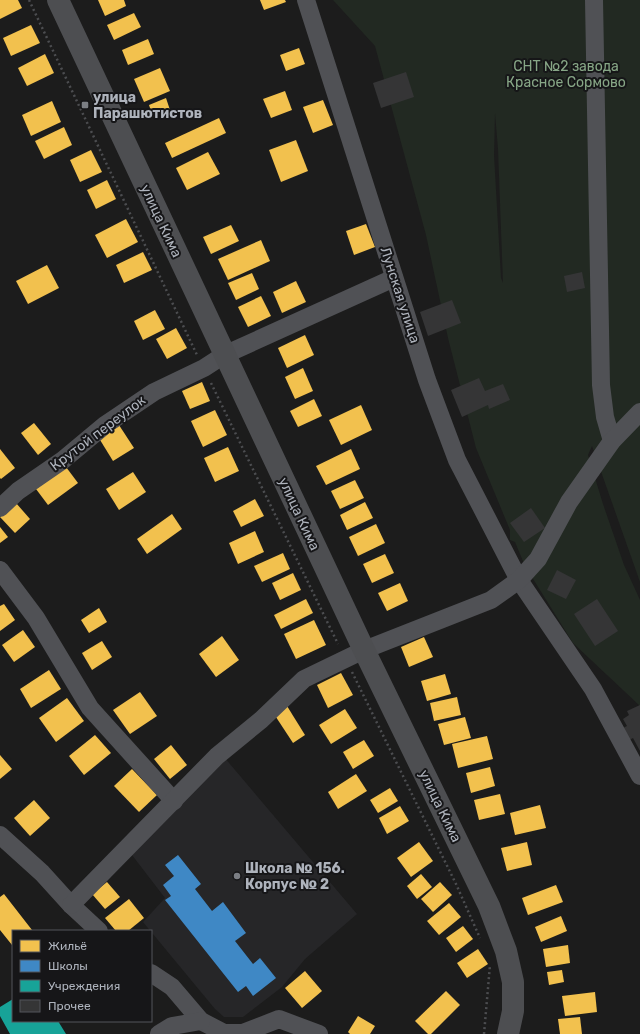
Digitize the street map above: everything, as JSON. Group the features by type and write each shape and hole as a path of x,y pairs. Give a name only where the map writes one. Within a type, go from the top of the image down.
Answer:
{"main road":[{"name":"улица Кима","path":"58,0 224,355 355,654 488,906 506,951 513,982 513,1011 508,1034"}],"street":[{"name":"Лунская улица","path":"306,0 427,380 457,460 519,580 593,689 640,776"},
{"path":"594,0 601,385 605,417 612,441"},
{"name":"Крутой переулок","path":"0,508 18,491 63,460 105,425 154,392 204,368 224,355 394,278"},
{"path":"72,906 217,756 261,720 304,680 355,654 491,600 519,580 538,559 569,502 612,441 640,412"},
{"path":"0,570 36,618 90,708 174,801"},
{"path":"0,835 42,874 72,906 98,930"},
{"path":"152,974 172,986 201,1021 224,1033 243,1033 279,1019 319,1034"},
{"path":"159,1034 172,1026 201,1021"}],"path":[{"path":"29,0 204,368 355,654 480,940"},
{"path":"484,1034 490,960"}],"shaded area":[{"name":"Школа № 156. Корпус № 2","path":"224,757 357,914 305,959 282,987 243,1017 224,1017 215,1009 152,933 152,930 150,930 143,922 165,898 132,855"}],"green space":[{"name":"СНТ №2 завода Красное Сормово","path":"333,0 640,0 640,582 592,446 588,455 624,565 640,600 640,706 573,643 525,566 515,542 510,540 510,530 476,448 448,338 426,235 375,46","holes":["495,113 498,149 503,283 501,278 494,155"]}],"building: Жильё":[{"path":"0,0 18,0 22,8 0,19"},
{"path":"98,0 124,0 126,6 105,16"},
{"path":"260,0 285,0 286,2 264,10"},
{"path":"134,13 141,27 114,40 107,25"},
{"path":"31,25 40,43 11,56 3,38"},
{"path":"148,39 154,54 128,65 122,50"},
{"path":"299,48 305,64 286,71 280,55"},
{"path":"45,54 54,73 27,86 18,68"},
{"path":"160,68 170,91 144,102 134,79"},
{"path":"285,91 292,110 271,118 263,99"},
{"path":"166,98 170,110 153,117 149,105"},
{"path":"323,100 333,125 313,133 303,107"},
{"path":"52,101 61,122 31,136 22,115"},
{"path":"219,118 226,133 172,158 165,143"},
{"path":"64,127 72,145 44,159 35,141"},
{"path":"296,140 308,171 281,182 269,150"},
{"path":"91,150 102,172 80,182 70,160"},
{"path":"208,152 220,174 187,190 176,168"},
{"path":"107,180 116,199 96,209 87,190"},
{"path":"126,219 138,242 107,258 95,235"},
{"path":"366,224 375,247 354,255 346,231"},
{"path":"231,225 239,241 211,254 203,237"},
{"path":"261,240 270,261 228,280 218,259"},
{"path":"143,252 152,270 124,283 116,265"},
{"path":"47,265 59,288 28,304 16,281"},
{"path":"252,273 259,289 236,300 228,283"},
{"path":"296,281 306,302 282,313 273,292"},
{"path":"261,296 271,316 248,327 238,307"},
{"path":"155,310 165,329 143,340 134,321"},
{"path":"176,328 187,348 167,359 156,339"},
{"path":"305,335 314,355 287,368 278,348"},
{"path":"303,368 313,391 295,399 285,377"},
{"path":"202,382 210,401 190,409 182,391"},
{"path":"314,399 322,416 298,427 290,411"},
{"path":"361,405 372,430 341,445 329,420"},
{"path":"215,410 227,435 203,447 191,421"},
{"path":"117,422 134,448 113,461 97,435"},
{"path":"34,423 51,444 38,455 21,433"},
{"path":"228,447 239,471 215,482 204,458"},
{"path":"0,449 15,468 1,479 0,478"},
{"path":"351,449 360,469 326,485 316,466"},
{"path":"66,467 78,483 48,505 36,489"},
{"path":"133,472 146,492 119,510 106,489"},
{"path":"355,480 364,498 340,509 331,491"},
{"path":"255,499 264,516 241,527 233,511"},
{"path":"365,502 373,518 347,530 340,515"},
{"path":"16,503 30,519 15,533 0,517"},
{"path":"172,514 182,529 147,554 137,539"},
{"path":"376,524 385,543 358,556 349,537"},
{"path":"0,527 8,537 0,543"},
{"path":"255,531 264,552 238,564 229,543"},
{"path":"283,553 290,569 262,582 254,566"},
{"path":"385,554 394,573 372,583 363,564"},
{"path":"293,573 301,590 280,600 272,583"},
{"path":"400,583 408,601 387,611 378,593"},
{"path":"306,599 313,613 281,629 274,615"},
{"path":"4,604 15,620 0,631 0,606"},
{"path":"99,608 107,622 89,633 81,620"},
{"path":"314,620 326,645 296,659 284,634"},
{"path":"23,630 35,647 14,662 2,645"},
{"path":"222,636 239,660 216,677 199,654"},
{"path":"424,637 433,657 409,667 401,647"},
{"path":"102,641 112,657 92,670 82,653"},
{"path":"49,670 61,689 31,708 20,689"},
{"path":"341,673 353,695 328,708 317,685"},
{"path":"445,674 451,694 427,701 421,681"},
{"path":"140,692 157,716 130,734 113,710"},
{"path":"457,697 461,715 434,721 430,703"},
{"path":"67,698 84,721 56,742 39,718"},
{"path":"287,706 305,735 293,743 274,714"},
{"path":"345,709 357,728 331,744 319,725"},
{"path":"465,717 471,738 444,745 438,724"},
{"path":"95,735 111,753 84,775 69,756"},
{"path":"487,736 493,759 458,768 452,744"},
{"path":"364,740 374,756 353,769 343,752"},
{"path":"171,745 187,765 170,779 154,759"},
{"path":"0,755 12,769 0,779"},
{"path":"490,767 495,786 471,793 466,773"},
{"path":"132,769 157,795 139,812 114,786"},
{"path":"356,774 367,791 338,809 328,792"},
{"path":"390,788 398,801 378,813 370,800"},
{"path":"500,794 505,814 479,820 474,800"},
{"path":"34,800 50,818 30,836 14,818"},
{"path":"540,805 546,828 515,835 510,813"},
{"path":"400,806 409,821 387,834 379,818"},
{"path":"419,842 433,861 411,877 397,858"},
{"path":"527,842 532,865 507,871 501,848"},
{"path":"421,874 432,887 417,899 407,886"},
{"path":"107,882 120,897 105,909 92,894"},
{"path":"440,882 452,895 433,912 421,899"},
{"path":"556,885 563,902 528,915 522,898"},
{"path":"4,894 32,930 12,930 12,945 0,930 0,897"},
{"path":"129,899 144,918 129,930 115,930 105,918"},
{"path":"449,903 461,917 439,935 427,921"},
{"path":"561,916 567,931 541,942 535,927"},
{"path":"463,926 473,939 456,952 446,938"},
{"path":"568,945 570,963 546,967 543,949"},
{"path":"478,949 488,964 467,978 457,963"},
{"path":"562,970 564,982 549,985 547,972"},
{"path":"305,971 322,991 302,1008 285,988"},
{"path":"446,991 460,1005 431,1034 428,1034 415,1021"},
{"path":"595,992 597,1012 565,1016 562,996"},
{"path":"358,1016 375,1026 370,1034 350,1034 348,1032"},
{"path":"580,1017 582,1034 560,1034 558,1019"}],"building: Школы":[{"path":"178,855 201,884 195,889 212,911 223,902 246,933 235,941 253,964 260,958 276,978 253,996 246,986 238,992 165,900 171,896 163,885 174,876 165,865"}],"building: Учреждения":[{"path":"12,1000 12,1022 59,1022 66,1034 10,1034 0,1016 0,1007"}],"building: Прочее":[{"path":"406,72 414,97 381,108 373,83"},
{"path":"582,272 585,288 567,292 564,276"},
{"path":"452,300 461,323 428,336 420,312"},
{"path":"479,378 485,391 503,384 510,400 489,409 488,405 462,417 451,390"},
{"path":"531,508 545,528 524,542 510,523"},
{"path":"557,570 576,580 566,599 547,590"},
{"path":"597,599 618,631 595,646 574,614"},
{"path":"640,705 640,751 633,738 629,740 623,728 627,726 623,719 629,715 627,711"}],"place":[{"name":"улица Парашютистов","path":"85,105"},
{"name":"Школа № 156. Корпус № 2","path":"237,876"}]}
